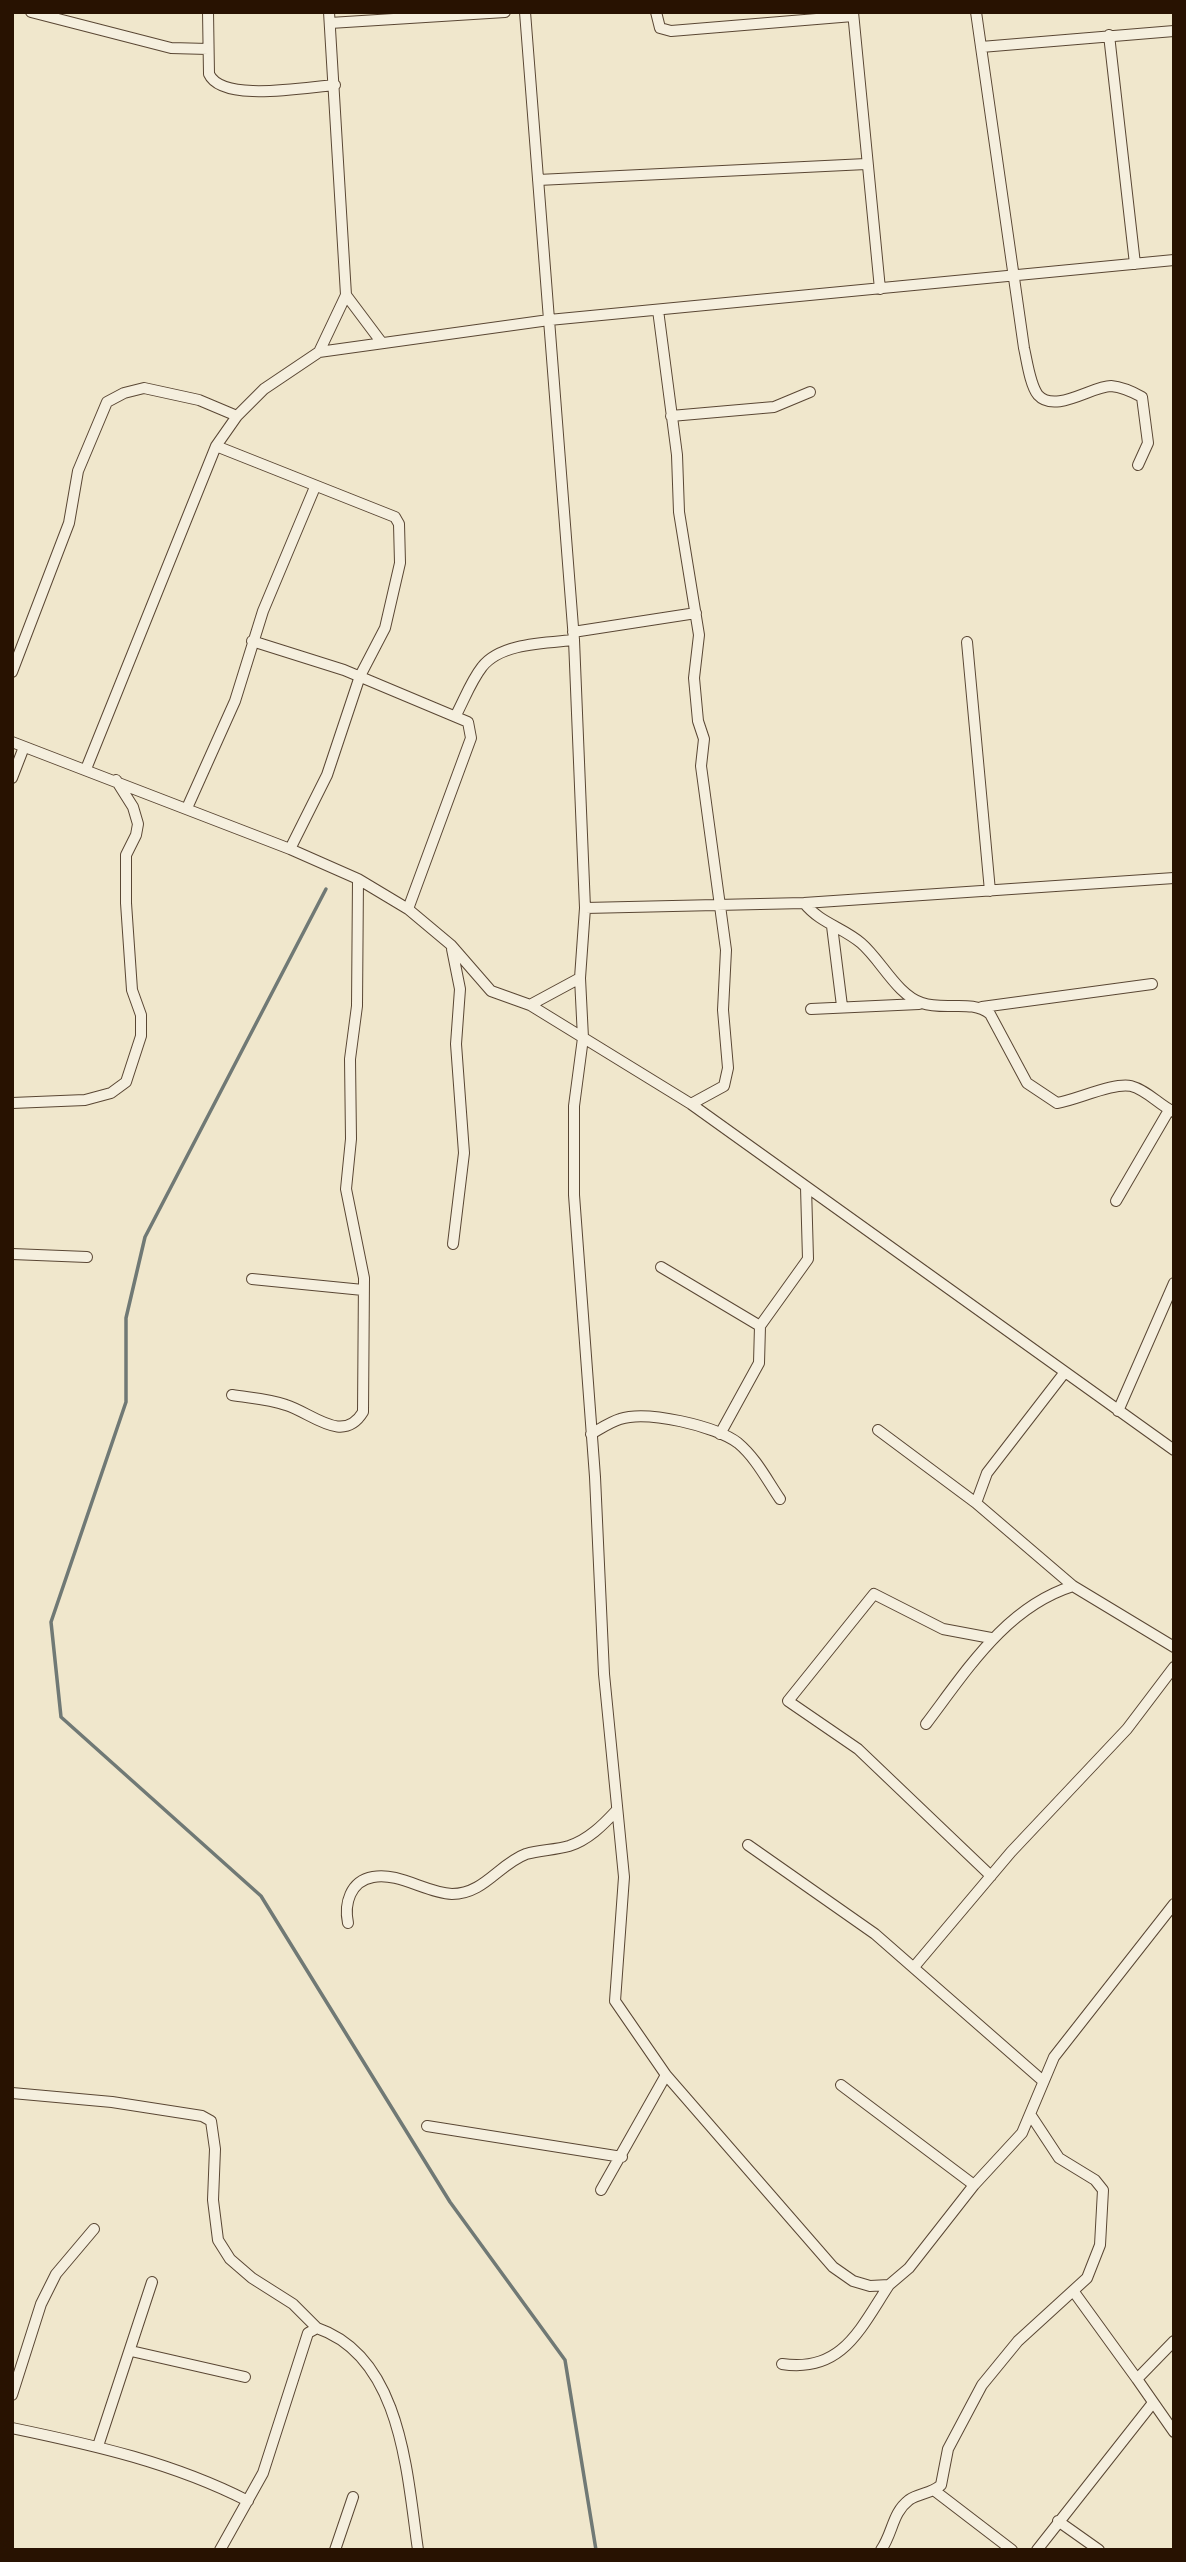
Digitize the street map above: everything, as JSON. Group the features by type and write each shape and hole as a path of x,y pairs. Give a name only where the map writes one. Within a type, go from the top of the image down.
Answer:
{"street":[{"path":"31,12 171,48 208,49"},
{"path":"208,12 209,74 213,84 238,92 335,85"},
{"path":"319,352 346,295 329,18 505,12"},
{"path":"525,12 573,636 585,908 580,978 583,1038 574,1106 574,1195 604,1674 624,1877 615,2001 666,2075 833,2267 853,2281 870,2286 889,2285"},
{"path":"656,12 660,28 671,31 853,14 880,289"},
{"path":"976,12 1024,348 1037,394 1044,399 1057,401 1109,386 1129,390 1142,397 1148,443 1138,465"},
{"path":"981,47 1174,31"},
{"path":"1109,35 1135,264"},
{"path":"538,180 866,164"},
{"path":"86,769 216,446 237,416 264,389 319,352 549,320 1174,260"},
{"path":"346,295 382,343"},
{"path":"658,310 677,455 679,512 699,635 695,698 704,738 701,766 717,906 726,950 723,1010 729,1068 724,1086 691,1104"},
{"path":"12,672 69,523 78,471 107,402 124,393 144,388 199,400 237,416"},
{"path":"671,416 774,407 810,392"},
{"path":"216,446 395,517 399,524 400,563 385,628 360,676 327,775 290,849"},
{"path":"187,808 235,701 252,641 315,487"},
{"path":"456,715 482,666 494,656 573,636 696,612"},
{"path":"252,641 360,676 468,722 471,738 408,909"},
{"path":"967,642 990,891"},
{"path":"12,742 187,808 359,879 408,909 451,945 491,991 530,1005 691,1104 1174,1450"},
{"path":"12,778 24,747"},
{"path":"12,1103 85,1100 111,1093 127,1082 141,1036 141,1015 132,990 125,903 127,855 138,824 133,807 116,780"},
{"path":"585,908 804,903 1174,878"},
{"path":"232,1395 286,1405 328,1426 349,1426 357,1422 363,1412 364,1278 346,1189 351,1139 350,1059 357,1006 359,879"},
{"path":"804,903 814,916 861,943 912,999 925,1004"},
{"path":"832,926 842,1006"},
{"path":"451,945 460,989 456,1044 464,1153 453,1244"},
{"path":"530,1005 580,978"},
{"path":"811,1009 925,1004 982,1007 1152,984"},
{"path":"982,1007 990,1014 1027,1083 1057,1103 1079,1099 1114,1086 1131,1086 1172,1111 1116,1201"},
{"path":"720,1434 759,1363 760,1326 808,1259 806,1187"},
{"path":"12,1254 86,1257"},
{"path":"660,1267 760,1326"},
{"path":"252,1279 363,1290"},
{"path":"1118,1411 1174,1283"},
{"path":"976,1503 987,1473 1065,1372"},
{"path":"591,1434 620,1418 649,1416 668,1417 720,1434 736,1442 752,1456 780,1499"},
{"path":"878,1430 976,1503 1073,1586 1174,1647"},
{"path":"926,1724 991,1638 1049,1594 1073,1586"},
{"path":"990,1876 858,1749 788,1701 873,1594 943,1629 991,1638"},
{"path":"914,1967 990,1876 1127,1729 1174,1667"},
{"path":"348,1923 344,1906 359,1883 373,1877 452,1894 478,1889 508,1864 527,1854 571,1845 597,1830 616,1811"},
{"path":"748,1845 875,1934 1043,2081"},
{"path":"782,2364 807,2368 835,2355 855,2337 889,2285 909,2269 974,2185 1022,2133 1032,2117 1054,2057 1174,1904"},
{"path":"601,2190 666,2075"},
{"path":"841,2084 974,2185"},
{"path":"12,2093 112,2102 202,2116 211,2121 215,2149 213,2200 218,2240 230,2259 245,2272 293,2304 317,2328 348,2342 371,2368 391,2411 408,2479 418,2550"},
{"path":"881,2550 890,2538 897,2512 911,2499 935,2491 941,2485 948,2449 982,2385 1018,2341 1087,2278 1100,2245 1103,2190 1096,2180 1059,2158 1032,2117"},
{"path":"427,2126 622,2157"},
{"path":"12,2395 46,2294 64,2263 94,2228"},
{"path":"97,2446 152,2282"},
{"path":"1074,2292 1174,2432"},
{"path":"220,2550 262,2473 308,2333 317,2328"},
{"path":"1137,2379 1174,2341"},
{"path":"131,2351 246,2376"},
{"path":"1037,2550 1152,2404"},
{"path":"12,2428 97,2446 205,2479 248,2501"},
{"path":"935,2491 1012,2550"},
{"path":"335,2550 353,2497"},
{"path":"1058,2521 1099,2550"}],"waterway":[{"path":"326,889 145,1237 126,1318 126,1402 51,1622 61,1717 261,1896 450,2202 565,2360 596,2550"}]}
